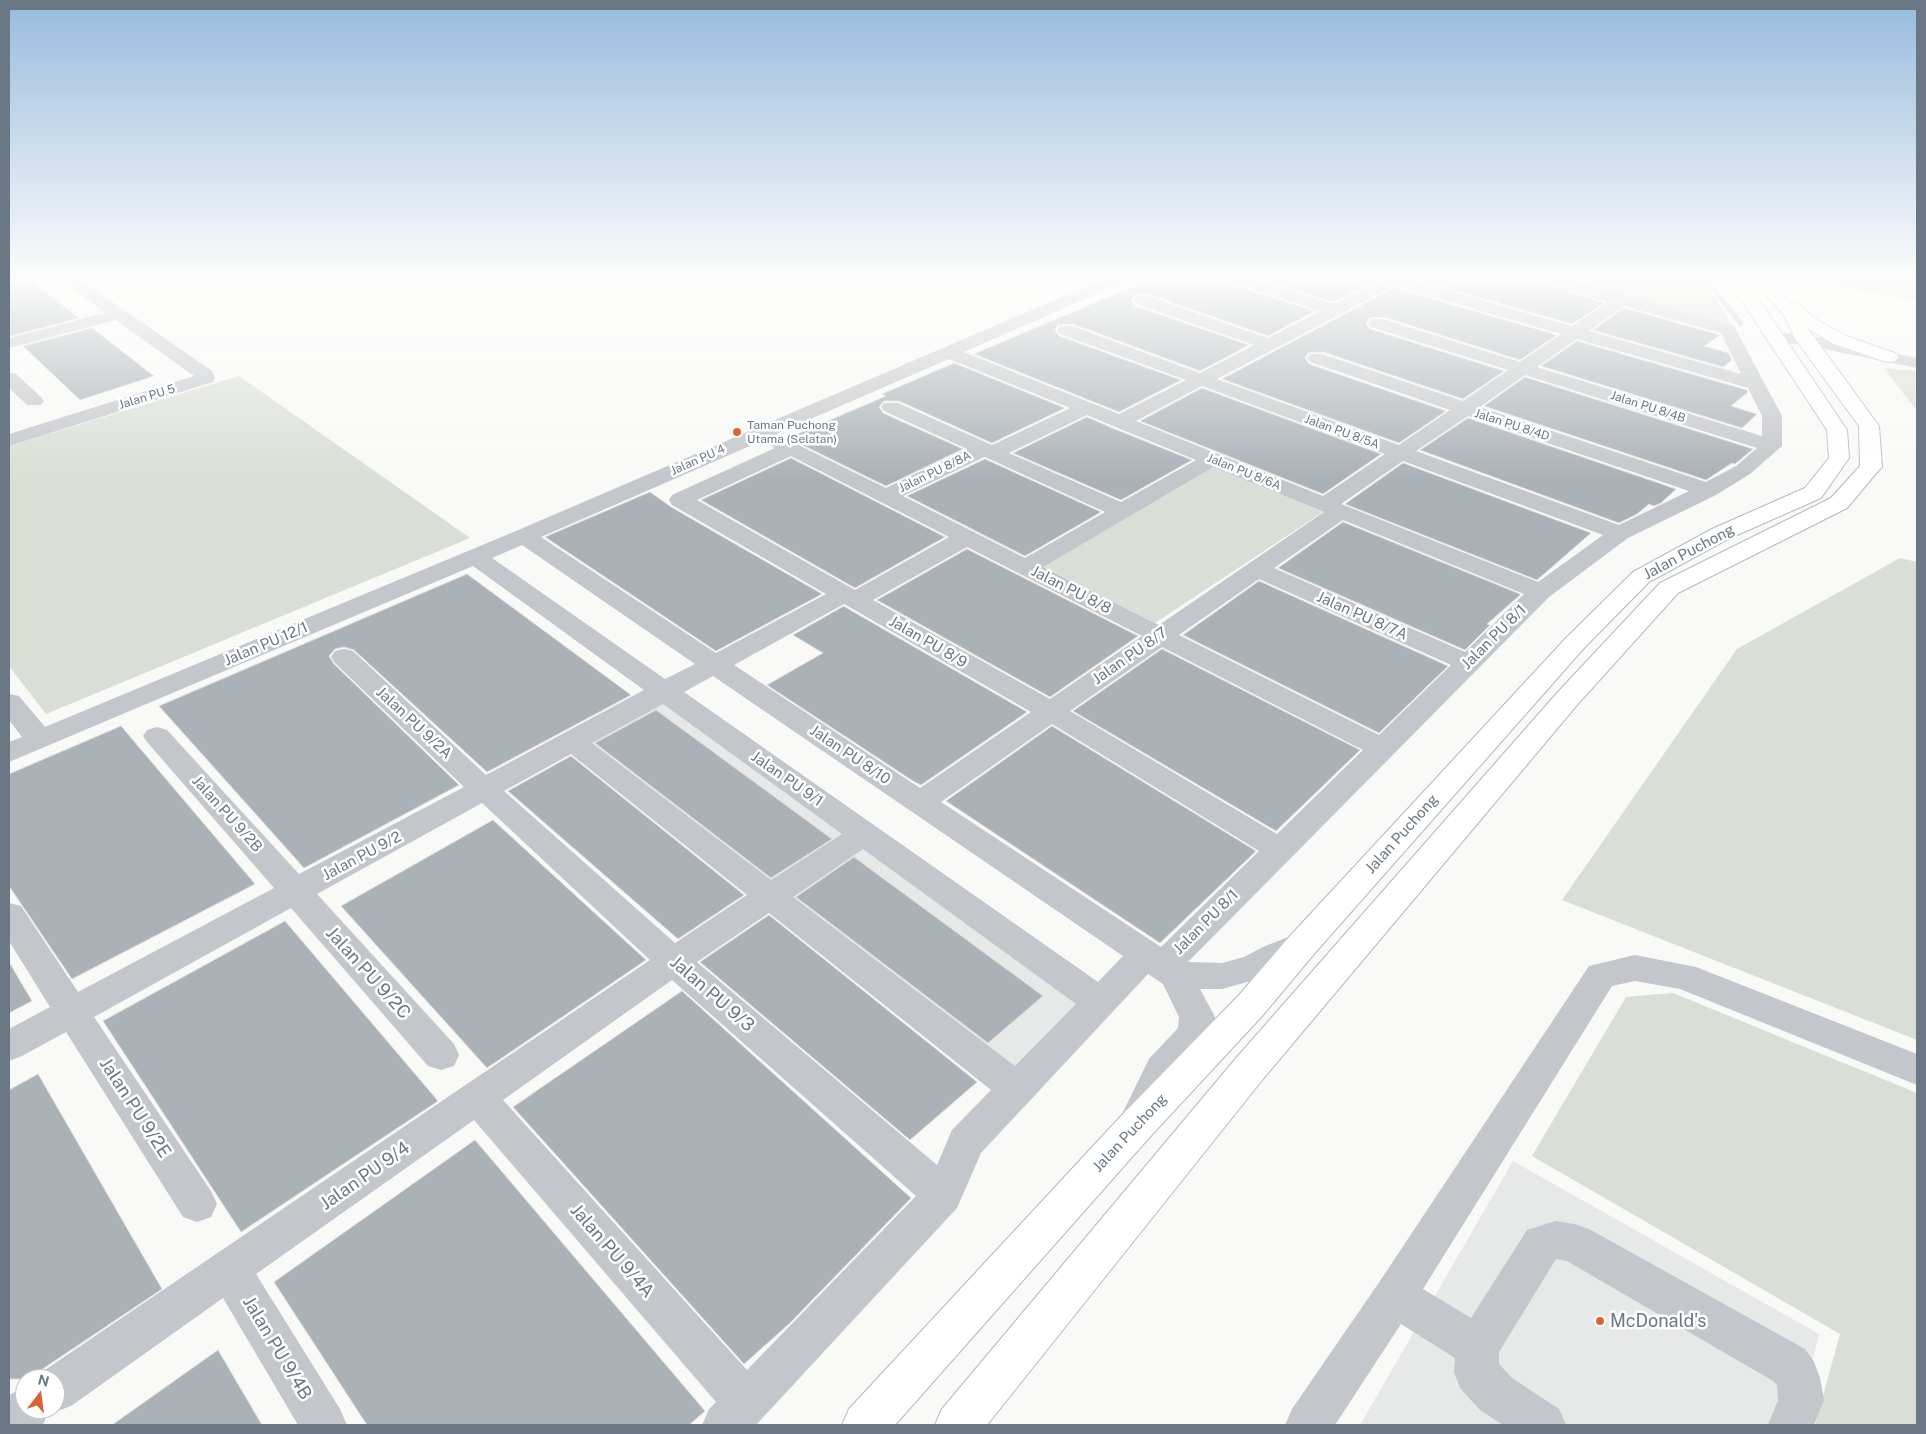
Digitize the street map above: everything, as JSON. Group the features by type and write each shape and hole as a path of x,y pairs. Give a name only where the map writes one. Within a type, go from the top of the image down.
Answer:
{"main road":[{"name":"Jalan Puchong","path":"865,1425 1134,1127 1251,1005 1575,643 1641,576 1720,534 1813,493 1839,458 1837,430 1779,345"},
{"name":"Jalan Puchong","path":"958,1425 1250,1068 1567,699 1669,588 1839,503 1871,466 1869,426 1809,345"},
{"path":"1854,345 1889,357"},
{"path":"1855,408 1842,374 1844,362 1866,352"}],"street":[{"name":"Jalan PU 5","path":"9,440 206,378 205,375 160,345"},
{"name":"Jalan PU 4","path":"524,536 964,345"},
{"name":"Jalan PU 8/5A","path":"1106,345 1620,533"},
{"path":"1120,422 1267,345"},
{"name":"Jalan PU 8/4B","path":"1449,345 1772,446"},
{"name":"Jalan PU 8/7","path":"920,802 1257,569 1399,453 1556,345"},
{"path":"1619,345 1754,384"},
{"path":"1735,345 1772,416 1772,446"},
{"path":"1830,345 1917,363"},
{"name":"Jalan PU 8/6A","path":"948,352 1540,592"},
{"name":"Jalan PU 8/4D","path":"1316,358 1708,490"},
{"path":"9,378 34,401"},
{"path":"891,407 1122,511"},
{"name":"Jalan PU 8/8A","path":"886,496 1087,408"},
{"name":"Jalan PU 8/8","path":"760,433 1382,748"},
{"name":"Jalan PU 8/1","path":"1162,965 1540,592 1620,533 1708,490 1742,470 1772,446"},
{"name":"Jalan PU 8/9","path":"792,448 680,500 1050,711 1279,849"},
{"path":"1026,567 1212,459"},
{"name":"Jalan PU 12/1","path":"9,753 524,536"},
{"name":"Jalan PU 8/10","path":"524,536 1162,965"},
{"name":"Jalan PU 9/2","path":"9,1046 664,692 967,537"},
{"name":"Jalan PU 9/1","path":"474,556 1100,1002"},
{"name":"Jalan PU 8/7A","path":"1257,569 1468,663"},
{"name":"Jalan PU 9/2A","path":"344,657 484,790"},
{"path":"9,702 40,740"},
{"name":"Jalan PU 9/2B","path":"157,736 296,892"},
{"path":"573,742 1017,1089"},
{"name":"Jalan PU 9/3","path":"484,790 673,961 943,1195"},
{"name":"Jalan PU 9/4","path":"65,1383 673,961 864,834"},
{"name":"Jalan PU 9/2C","path":"296,892 441,1055"},
{"name":"Jalan PU 9/2E","path":"9,915 197,1204"},
{"path":"736,1414 943,1195 966,1142 1100,1002 1162,965 1222,976 1253,968 1277,954 1302,946"},
{"path":"1134,1127 1162,1070 1195,1033 1197,1017 1162,965"},
{"path":"1308,1425 1395,1296 1601,975 1635,968 1684,976 1917,1070"},
{"name":"Jalan PU 9/4A","path":"477,1097 736,1414"},
{"path":"1543,1425 1496,1394 1476,1372 1478,1347 1542,1244 1556,1240 1574,1243 1789,1364 1798,1378 1801,1400 1791,1425"},
{"name":"Jalan PU 9/4B","path":"230,1270 324,1425"},
{"path":"1395,1296 1478,1347"}],"shaded area":[{"path":"1884,368 1917,371 1917,411"},
{"path":"239,376 470,538 46,714 9,666 9,446"},
{"path":"1211,466 1323,512 1155,623 1040,565"},
{"path":"1900,558 1917,562 1917,1040 1562,900 1737,649"},
{"path":"661,702 1081,1002 1012,1078 584,743"},
{"path":"1673,993 1917,1093 1917,1425 1815,1425 1840,1334 1532,1156 1626,997"},
{"path":"1513,1161 1819,1334 1796,1425 1360,1425"}],"building":[{"path":"114,345 154,376 80,400 23,346"},
{"path":"995,345 1084,345 1181,380 1119,412 974,354"},
{"path":"1130,345 1249,345 1200,371"},
{"path":"1286,345 1421,345 1504,371 1463,399 1323,352 1308,353 1305,358 1309,364 1446,411 1399,443 1222,379"},
{"path":"1472,345 1542,345 1520,360"},
{"path":"1571,345 1591,345 1747,390 1748,392 1731,406 1757,414 1742,428 1541,366"},
{"path":"1645,345 1706,345 1704,346 1729,353 1732,360 1723,367"},
{"path":"954,363 1065,408 992,443 899,401 884,401 879,407 883,413 963,449 886,486 788,438 886,396 882,394"},
{"path":"1525,377 1753,449 1735,464 1732,463 1706,480 1484,406"},
{"path":"1202,388 1381,454 1323,494 1140,421"},
{"path":"1087,417 1192,460 1121,500 1013,453"},
{"path":"1468,418 1676,489 1661,503 1654,506 1649,504 1637,514 1619,523 1420,450"},
{"path":"791,458 945,537 855,588 701,500"},
{"path":"985,459 1101,512 1025,556 907,496"},
{"path":"1403,463 1591,533 1537,580 1345,504"},
{"path":"650,492 671,507 822,594 716,651 545,537"},
{"path":"1343,522 1520,595 1487,624 1490,625 1465,650 1278,568"},
{"path":"967,549 1138,636 1050,697 877,600"},
{"path":"467,574 631,695 487,772 354,650 344,647 335,649 329,656 334,664 459,785 304,868 159,706"},
{"path":"1259,581 1448,666 1379,733 1183,635"},
{"path":"844,606 1027,712 921,785 913,781 767,685 823,653 793,635"},
{"path":"1162,649 1360,750 1276,831 1073,711"},
{"path":"656,710 832,839 771,878 595,743"},
{"path":"121,726 255,884 72,979 9,886 9,774"},
{"path":"1052,726 1256,851 1160,943 946,801"},
{"path":"571,756 744,895 678,939 508,791"},
{"path":"493,820 646,960 487,1068 341,906"},
{"path":"854,857 1043,996 988,1043 796,897"},
{"path":"769,915 977,1082 910,1140 700,962"},
{"path":"285,921 438,1101 241,1232 103,1021"},
{"path":"9,962 32,1001 9,1013"},
{"path":"682,991 911,1198 790,1323 744,1364 513,1107"},
{"path":"38,1074 162,1289 42,1369 15,1369 15,1379 9,1379 9,1090"},
{"path":"475,1140 705,1411 689,1425 367,1425 274,1282"},
{"path":"218,1350 262,1425 112,1425"}],"place":[{"name":"Taman Puchong Utama (Selatan)","path":"737,432"},
{"name":"McDonald's","path":"1600,1321"}]}
